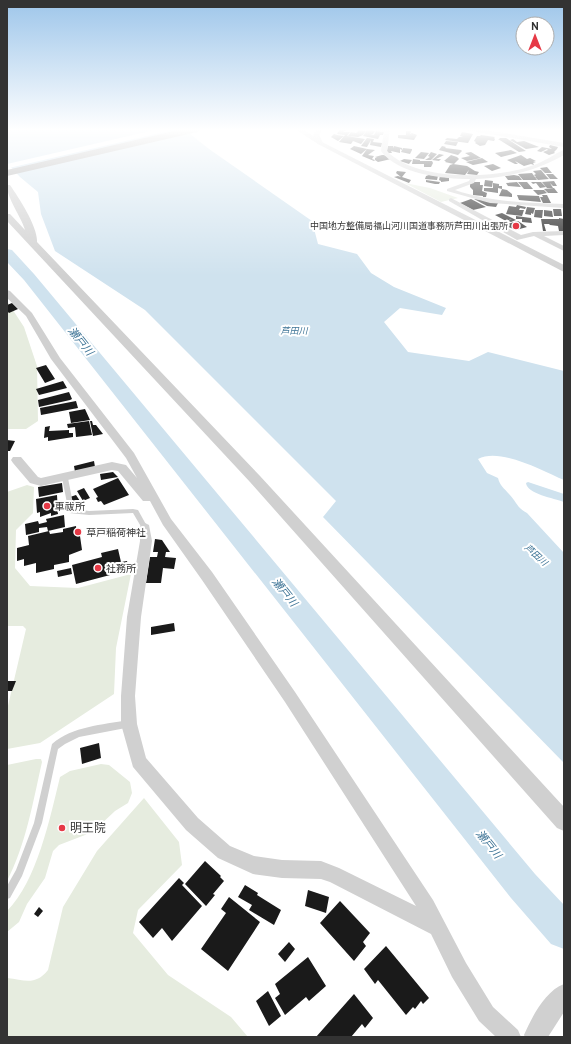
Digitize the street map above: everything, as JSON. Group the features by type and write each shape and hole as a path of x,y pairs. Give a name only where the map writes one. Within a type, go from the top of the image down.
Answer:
{"street":[{"path":"388,178 564,269"},
{"path":"476,178 473,178 472,182 449,190 465,196 536,205 564,206"},
{"path":"7,187 18,203 35,248"},
{"path":"436,202 465,196"},
{"path":"451,200 520,238 534,234 564,233"},
{"path":"10,219 27,224"},
{"path":"10,219 35,248 146,362 250,474 564,820"},
{"path":"534,234 564,249"},
{"path":"7,293 29,315 56,359 130,456 167,522 207,576 290,697 427,906 459,970 486,1014 511,1037"},
{"path":"17,460 34,480 45,482 112,466 122,468 148,499 157,504"},
{"path":"145,528 146,541 134,617 128,696 129,724 139,762 192,824 224,852 253,865 282,870 321,870 333,874 439,928"},
{"path":"535,1036 554,1006 564,995"}],"lane":[{"path":"65,478 71,511 89,513 133,511 136,512 145,528"},
{"path":"7,895 19,873 38,823 55,747 61,740 77,734 129,724"}],"shaded area":[{"path":"405,183 430,188 458,198 441,202"},
{"path":"7,301 24,327 37,366 38,421 26,429 7,429"},
{"path":"27,485 34,487 33,513 16,530 15,568 30,586 78,588 131,574 116,648 114,694 40,743 7,749 7,710 26,629 23,626 7,626 7,492"},
{"path":"41,759 42,762 32,807 24,838 14,867 7,881 7,765"},
{"path":"101,764 109,765 130,782 132,793 128,803 115,811 98,827 85,835 59,845 53,851 45,878 27,904 19,922 7,932 7,911 27,883 34,866 47,830 60,777 70,771"},
{"path":"144,798 179,842 182,865 138,910 133,933 168,975 231,1017 248,1037 7,1037 7,978 29,981 39,978 48,970 63,907 97,851"}],"water":[{"name":"芦田川","path":"21,178 250,178 312,221 318,244 357,254 371,273 394,287 446,308 442,315 400,308 384,322 408,352 469,361 488,352 564,371 564,480 533,466 509,458 487,456 478,459 487,473 498,478 501,485 523,511 527,513 564,553 564,763 323,517 336,501 145,310 55,251 41,214 38,192"},
{"path":"528,482 564,494 564,502 536,493 528,487 526,483"}],"building":[{"path":"396,178 404,178 411,180 409,183"},
{"path":"425,178 438,178 437,180 425,179"},
{"path":"440,178 449,178 449,181 441,182 439,180"},
{"path":"506,178 520,178 522,180 508,180"},
{"path":"521,178 535,178 537,180 523,180"},
{"path":"536,178 549,179 538,180"},
{"path":"549,178 558,179 550,179"},
{"path":"426,180 440,182 439,184 435,184 426,182"},
{"path":"485,180 493,181 492,187 484,186"},
{"path":"554,181 557,186 553,186 550,183 553,188 547,188 542,182"},
{"path":"470,182 480,182 480,185 483,185 482,191 487,193 486,197 473,195"},
{"path":"517,182 521,187 508,186 506,183"},
{"path":"518,182 527,182 533,189 524,189"},
{"path":"531,182 541,182 546,187 540,188 536,183 533,184"},
{"path":"493,183 502,186 502,189 498,188 498,193 484,191 484,188 493,188"},
{"path":"554,188 558,193 548,193 544,189"},
{"path":"502,189 507,190 512,194 512,197 499,196"},
{"path":"533,190 544,190 547,193 538,195"},
{"path":"517,195 539,196 541,202 519,200"},
{"path":"542,195 547,195 551,203 543,203 540,197 543,197"},
{"path":"471,199 486,207 473,210 460,203"},
{"path":"474,199 498,203 496,207 487,206"},
{"path":"517,205 526,207 525,209 520,208 519,210 524,210 522,216 506,214 509,206 516,207"},
{"path":"527,207 535,208 533,214 525,214"},
{"path":"553,209 561,209 562,216 554,216"},
{"path":"535,210 543,210 542,218 534,217"},
{"path":"544,210 552,211 553,217 544,216"},
{"path":"502,213 516,220 511,222 508,221 512,219 506,221 495,215"},
{"path":"516,216 531,218 532,223 522,222 522,219 516,219"},
{"path":"541,219 564,219 564,231 559,231 558,226 544,224 546,231 543,231"},
{"name":"中国地方整備局福山河川国道事務所芦田川出張所","path":"518,221 527,227 516,230 504,225"},
{"path":"12,303 18,309 9,313 7,311 7,305"},
{"path":"46,365 55,379 45,383 36,368"},
{"path":"63,381 67,388 39,395 36,389"},
{"path":"69,392 72,399 70,400 39,407 38,400"},
{"path":"76,401 78,408 41,415 40,408"},
{"path":"85,409 90,420 71,423 69,412"},
{"path":"89,421 92,435 76,437 75,427 68,428 67,424"},
{"path":"90,421 92,421 93,425 96,425 103,434 93,436"},
{"path":"50,426 49,431 69,430 69,433 73,433 73,437 48,441 48,437 44,438 45,427"},
{"path":"7,440 15,441 10,451 7,451"},
{"path":"94,461 95,467 75,472 74,466"},
{"path":"113,472 118,477 101,480 100,474"},
{"path":"118,478 129,495 104,505 101,501 98,502 96,498 98,497 93,489"},
{"path":"62,483 63,492 39,497 38,487"},
{"path":"84,488 90,498 83,501 77,491"},
{"name":"車祓所","path":"57,495 58,514 51,516 51,513 40,517 40,512 37,513 36,499"},
{"path":"76,495 84,507 77,510 70,497"},
{"path":"64,515 65,527 48,531 47,527 39,528 39,532 26,535 25,524 38,521 39,524 47,522 46,519"},
{"name":"草戸稲荷神社","path":"76,526 77,536 80,536 82,550 69,555 69,562 54,565 54,569 36,573 36,563 24,566 24,559 17,561 17,548 29,545 28,536 49,531 50,534 63,532 63,529"},
{"path":"155,539 162,540 170,552 166,552 165,557 176,558 174,569 163,568 161,583 146,583 150,557 157,557 158,552 153,552"},
{"name":"社務所","path":"118,549 121,562 127,561 129,570 76,584 72,565 102,557 101,553"},
{"path":"71,568 72,574 58,577 57,571"},
{"path":"174,623 175,631 151,635 151,627"},
{"path":"7,681 16,681 12,691 7,691"},
{"path":"99,743 101,758 82,764 80,748"},
{"path":"205,861 221,876 220,877 224,881 213,894 215,895 206,906 185,884"},
{"path":"179,878 184,883 182,885 202,906 172,941 162,928 153,938 139,922"},
{"path":"245,885 258,893 257,895 281,910 274,925 249,910 252,905 238,897"},
{"path":"308,890 329,897 326,913 305,906"},
{"path":"229,897 260,922 228,971 201,949 226,913 221,909"},
{"path":"340,901 370,933 363,942 366,946 354,961 320,923"},
{"path":"39,907 43,911 38,917 34,914"},
{"path":"289,942 295,949 285,962 278,954"},
{"path":"386,946 429,998 423,1004 421,1001 415,1009 413,1007 406,1015 378,980 375,984 364,969"},
{"path":"308,957 326,986 309,1001 306,997 285,1015 275,998 280,994 275,984"},
{"path":"268,991 281,1016 269,1026 256,1001"},
{"path":"354,994 373,1018 365,1028 362,1024 351,1037 316,1037"}],"waterway":[{"name":"瀬戸川","path":"7,253 29,277 523,886 564,931"}],"place":[{"name":"中国地方整備局福山河川国道事務所芦田川出張所","path":"516,226"},
{"name":"車祓所","path":"47,506"},
{"name":"草戸稲荷神社","path":"78,532"},
{"name":"社務所","path":"98,568"},
{"name":"明王院","path":"62,828"}]}
